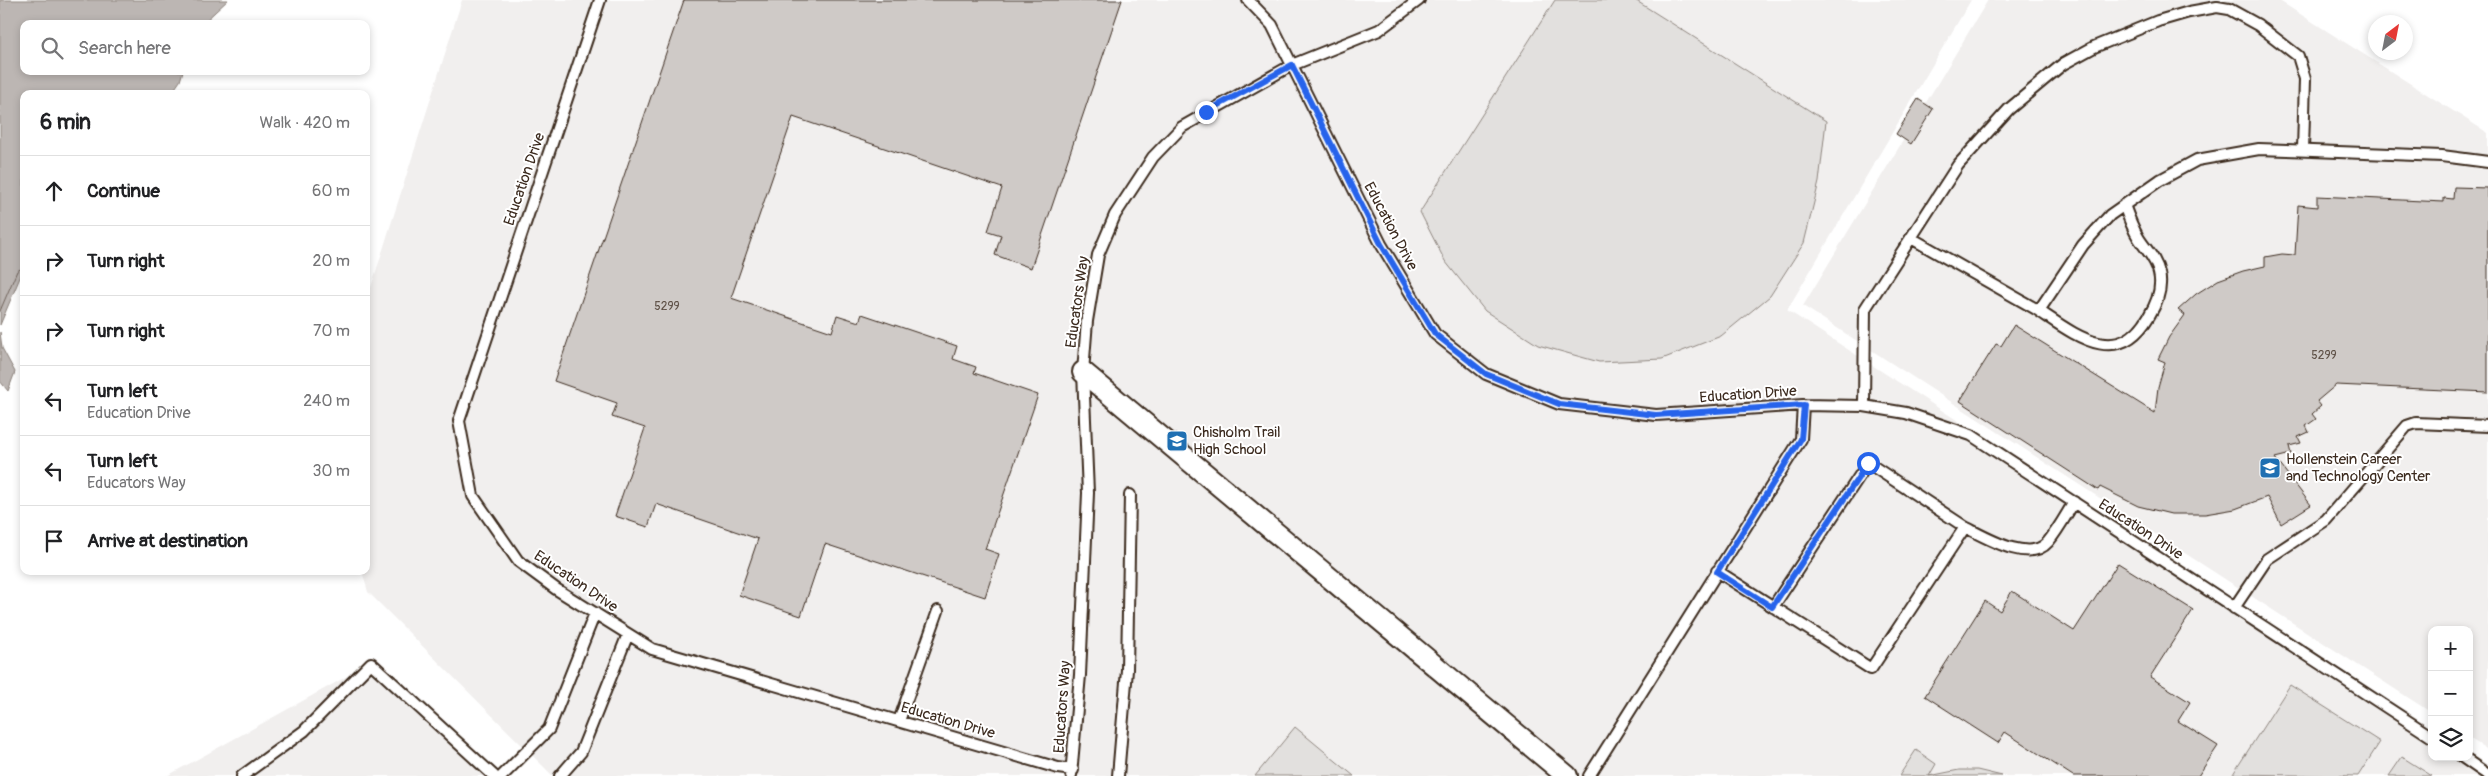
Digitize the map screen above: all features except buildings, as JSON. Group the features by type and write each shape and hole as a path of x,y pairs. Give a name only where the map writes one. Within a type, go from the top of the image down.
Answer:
{"street":[{"path":"1083,372 1567,776"}],"lane":[{"name":"Education Drive","path":"600,0 459,421 473,496 518,561 595,613 652,648 1072,773"},
{"name":"Education Drive","path":"1248,0 1272,25 1381,244 1435,334 1486,374 1559,404 1656,415 1804,405 1864,406 1906,413 1971,435 2428,735"},
{"name":"Educators Way","path":"1072,773 1080,675 1088,493 1083,372 1088,321 1098,255 1115,215 1153,157 1182,127 1292,65 1379,30 1419,0"},
{"path":"1864,406 1866,309 1958,165 2009,110 2063,64 2094,47 2158,21 2189,12 2217,7 2229,9 2258,25 2298,56 2305,80 2303,150"},
{"path":"2036,309 2042,306 2097,229 2124,205 2160,180 2197,160 2259,149 2442,156 2488,162"},
{"path":"1912,238 2036,309 2086,341 2100,345 2126,341 2136,334 2154,308 2158,296 2159,273 2156,264 2138,237 2124,205"},
{"path":"1589,776 1801,439 1804,405"},
{"path":"2234,608 2267,559 2326,520 2407,426 2416,423 2488,426"},
{"path":"1772,607 1868,463 1965,527 2018,550 2038,549 2047,543 2074,502"},
{"path":"1118,776 1127,670 1130,495"},
{"path":"1717,572 1871,669 1965,527"},
{"path":"899,721 938,611"},
{"path":"502,776 549,729 595,613"},
{"path":"560,776 581,752 628,634"},
{"path":"242,776 304,731 371,663 494,776"},
{"path":"2468,761 2488,775"}],"shaded area":[{"name":"Chisholm Trail High School","path":"462,0 1971,0 1787,310 2428,725 2428,761 2473,761 2473,756 2488,765 2488,776 553,776 368,592 363,575 370,575 370,290"},
{"path":"1555,0 1635,0 1826,121 1819,182 1804,243 1770,296 1721,336 1662,359 1599,362 1538,345 1485,311 1445,261 1420,212"},
{"name":"Hollenstein Career and Technology Center","path":"1988,0 2278,0 2368,57 2368,60 2373,60 2488,133 2488,750 2473,741 2473,626 2428,626 2428,710 1803,306"},
{"path":"371,663 494,776 167,776"},
{"path":"2290,685 2380,742 2358,776 2233,774"},
{"path":"1295,727 1354,776 1255,776"},
{"path":"1916,750 1936,764 1929,776 1899,776"},
{"path":"2402,757 2432,776 2389,776"},
{"path":"1959,770 1977,770 2002,776 1929,776"}],"water":[{"path":"0,0 228,0 206,20 20,20 20,75 182,75 174,90 20,90 20,278 0,325"},
{"path":"0,332 2,348 15,372 8,391 0,381"}],"place":[{"name":"Chisholm Trail High School","path":"1177,441"},
{"name":"Hollenstein Career and Technology Center","path":"2270,468"}],"route":[{"path":"1206,112 1292,65 1381,244 1435,334 1486,374 1559,404 1656,415 1804,405 1801,439 1717,572 1772,607 1868,463"}]}
